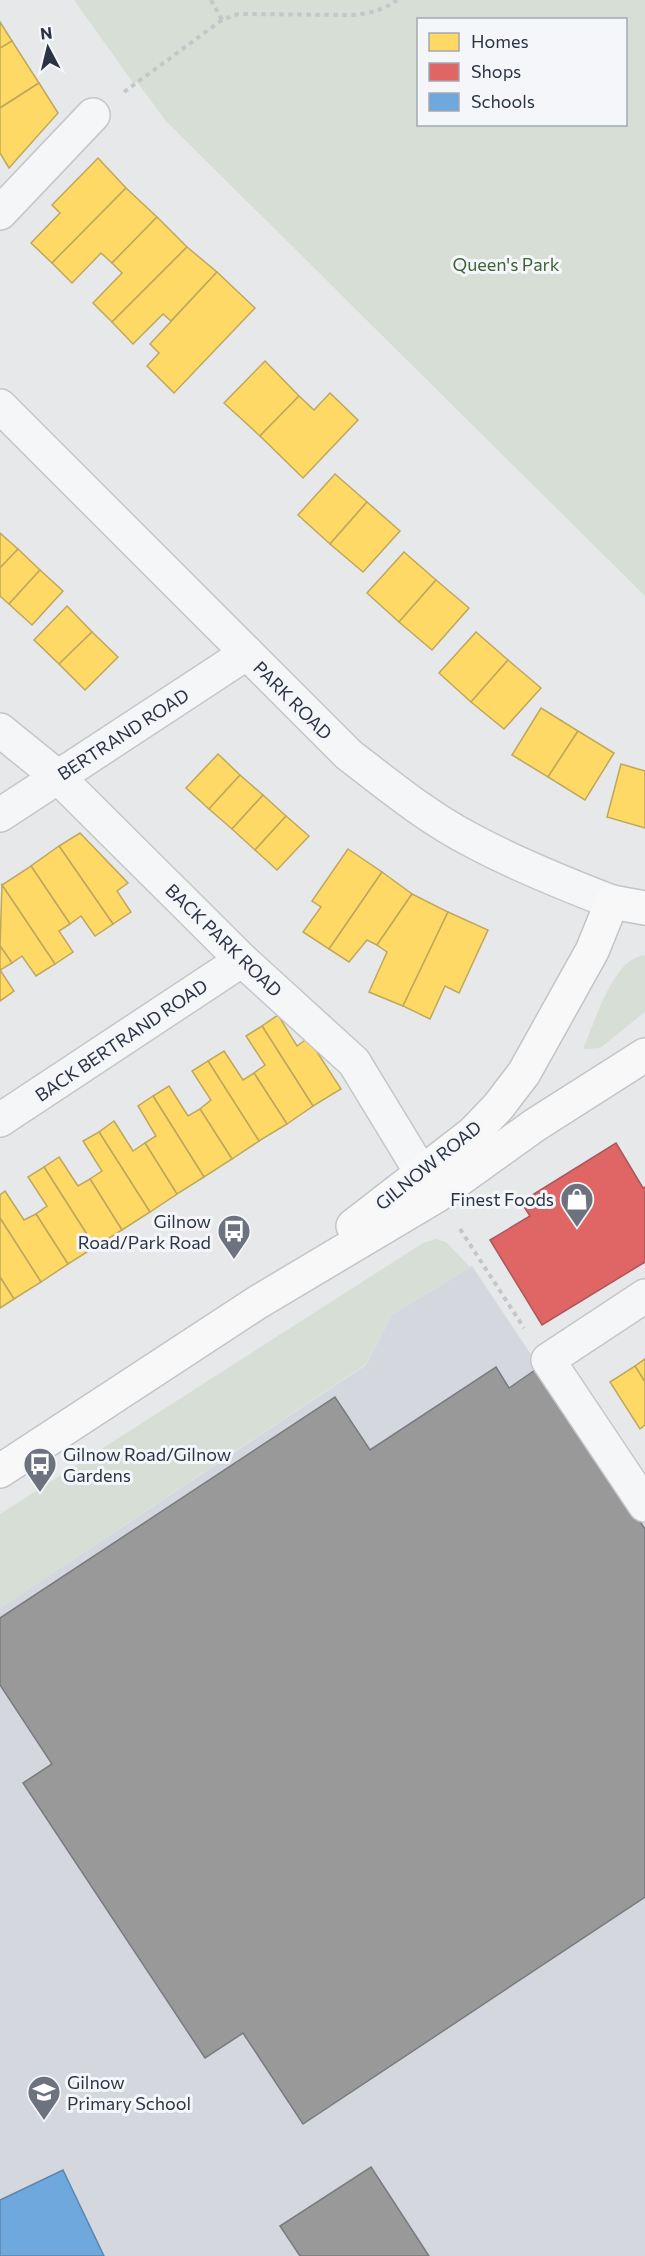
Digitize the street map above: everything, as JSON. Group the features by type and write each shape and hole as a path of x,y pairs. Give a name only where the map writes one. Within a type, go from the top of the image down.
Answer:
{"main road":[{"name":"PARK ROAD","path":"612,902 645,908"},
{"name":"GILNOW ROAD","path":"258,1302 473,1133 498,1107 524,1073 592,951 612,902"},
{"name":"GILNOW ROAD","path":"0,1471 258,1302 436,1196 535,1125 645,1055"}],"street":[{"path":"0,213 93,115"},
{"name":"PARK ROAD","path":"0,406 349,754 408,801 471,840 540,874 612,902"},
{"name":"BERTRAND ROAD","path":"0,814 247,653"},
{"name":"BACK PARK ROAD","path":"0,730 58,777 242,960 354,1062 421,1172"},
{"name":"BACK BERTRAND ROAD","path":"0,1120 242,960"},
{"path":"640,1486 548,1360 645,1296"}],"path":[{"path":"211,0 222,20"},
{"path":"93,115 175,52 222,20 238,14 354,15 372,13 387,8 397,0"},
{"path":"466,1238 510,1308"}],"shaded area":[{"path":"472,1266 645,1525 645,2256 0,2256 0,1608 366,1365 392,1315"}],"green space":[{"name":"Queen's Park","path":"74,0 645,0 645,596 166,121 137,82 134,84"},
{"path":"645,955 645,1012 600,1048 583,1049 599,1008 614,979 634,959"},
{"path":"436,1239 446,1242 470,1267 392,1315 366,1364 0,1608 0,1514 423,1243"}],"building: Homes":[{"path":"0,22 12,41 0,48"},
{"path":"12,41 39,83 0,108 0,48"},
{"path":"39,83 58,113 9,168 0,153 0,108"},
{"path":"98,158 126,188 52,263 31,243 60,213 52,205"},
{"path":"126,188 157,217 112,263 101,253 72,283 52,263"},
{"path":"157,217 187,247 112,322 93,303 122,273 112,263"},
{"path":"187,247 217,272 171,321 163,314 133,344 112,322"},
{"path":"217,272 255,308 174,393 147,366 159,353 150,344"},
{"path":"265,361 299,396 260,436 224,403"},
{"path":"330,393 358,420 303,478 260,436 299,396 314,410"},
{"path":"335,474 367,502 330,544 298,515"},
{"path":"367,502 400,531 363,572 330,544"},
{"path":"0,533 18,549 0,568"},
{"path":"18,549 40,570 9,604 0,596 0,568"},
{"path":"404,552 436,580 399,622 367,593"},
{"path":"40,570 63,591 32,625 9,604"},
{"path":"436,580 469,608 432,650 399,622"},
{"path":"67,606 92,632 59,664 34,640"},
{"path":"92,632 118,657 85,690 59,664"},
{"path":"476,632 508,660 471,702 439,673"},
{"path":"508,660 541,688 504,729 471,702"},
{"path":"541,708 578,731 548,777 512,755"},
{"path":"578,731 614,753 585,800 548,777"},
{"path":"218,754 240,775 209,809 186,788"},
{"path":"621,764 645,771 645,828 607,817"},
{"path":"240,775 263,795 232,829 209,809"},
{"path":"263,795 286,816 255,850 232,829"},
{"path":"286,816 309,836 277,870 255,850"},
{"path":"80,833 128,883 117,891 131,912 113,924 59,846"},
{"path":"59,846 113,924 95,936 81,916 70,924 31,866"},
{"path":"348,849 382,872 329,949 303,932 321,907 312,901"},
{"path":"31,866 70,924 59,931 73,952 55,964 2,885"},
{"path":"382,872 412,894 377,945 367,940 349,962 329,949"},
{"path":"2,885 55,964 36,976 22,956 12,963 0,946"},
{"path":"412,894 448,912 403,1006 369,992 387,952 377,945"},
{"path":"448,912 488,930 459,993 445,986 430,1019 403,1006"},
{"path":"0,946 12,963 0,970"},
{"path":"0,970 14,991 0,1001"},
{"path":"278,1015 297,1046 308,1038 341,1089 313,1106 262,1026"},
{"path":"262,1026 313,1106 287,1124 254,1073 265,1065 246,1036"},
{"path":"224,1051 243,1080 254,1073 287,1124 259,1141 208,1061"},
{"path":"208,1061 259,1141 232,1159 200,1109 211,1100 192,1071"},
{"path":"169,1086 188,1116 200,1109 232,1159 204,1177 153,1096"},
{"path":"153,1096 204,1177 177,1194 145,1143 156,1136 138,1106"},
{"path":"114,1121 133,1151 145,1143 177,1194 150,1212 99,1132"},
{"path":"99,1132 150,1212 122,1230 90,1179 102,1171 83,1141"},
{"path":"59,1157 78,1186 90,1179 122,1230 95,1247 44,1167"},
{"path":"44,1167 95,1247 68,1264 36,1214 47,1206 28,1177"},
{"path":"5,1191 24,1220 36,1214 68,1264 41,1282 0,1218 0,1195"},
{"path":"0,1218 41,1282 14,1299 0,1277"},
{"path":"0,1277 14,1299 0,1308"},
{"path":"645,1359 645,1382 635,1366"},
{"path":"635,1366 645,1382 645,1425 640,1429 610,1382"}],"building: Shops":[{"name":"Finest Foods","path":"616,1143 643,1188 645,1187 645,1262 542,1325 490,1240 530,1216 521,1202"}],"building: Schools":[{"path":"63,2170 104,2256 0,2256 0,2200"}],"building: Industry":[{"path":"496,1367 509,1388 538,1368 645,1529 645,1897 303,2124 243,2033 205,2058 23,1783 52,1764 0,1685 0,1618 335,1397 370,1450"},
{"path":"371,2167 429,2256 300,2256 280,2226"}],"place":[{"name":"Finest Foods","path":"577,1228"},
{"name":"Gilnow Road/Park Road","path":"234,1260"},
{"name":"Gilnow Road/Gilnow Gardens","path":"40,1493"},
{"name":"Gilnow Primary School","path":"44,2121"}]}
